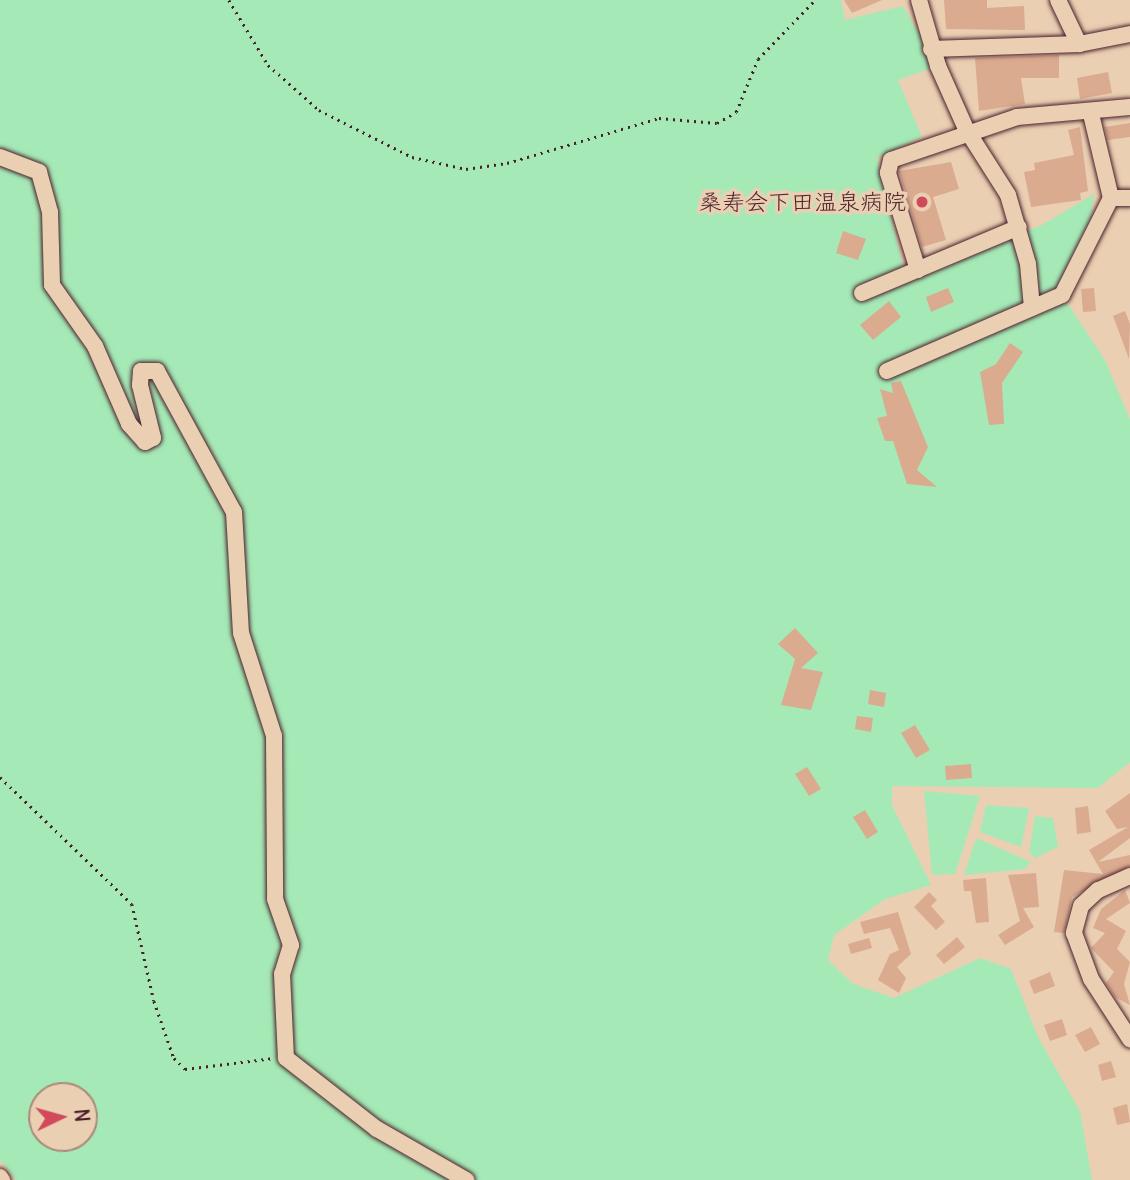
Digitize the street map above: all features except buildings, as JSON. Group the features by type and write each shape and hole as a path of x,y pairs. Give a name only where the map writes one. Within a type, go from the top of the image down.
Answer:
{"street":[{"path":"919,0 931,49 966,129 1008,195 1019,227 1032,308"},
{"path":"1058,0 1079,44"},
{"path":"931,49 1079,44 1130,34"},
{"path":"918,270 888,173 891,160 966,129 1017,117 1091,114 1130,107"},
{"path":"887,371 1062,295 1111,198 1091,114"},
{"path":"0,157 39,172 50,212 52,285 94,346 129,424 145,442 153,438 140,385 141,372 157,371 234,512 241,633 274,736 275,899 291,945 282,974 286,1058 377,1129 466,1180"},
{"path":"1111,198 1130,198"},
{"path":"862,293 1019,227"},
{"path":"1130,876 1098,890 1081,906 1074,933 1083,962 1130,1039"},
{"path":"1114,1013 1130,1018"}],"path":[{"path":"229,0 268,65 319,110 412,157 466,169 507,163 659,118 717,123 736,112 758,59 815,0"},
{"path":"0,777 132,904 154,1001 174,1058 185,1069 249,1057 286,1058"}],"green space":[{"path":"0,0 841,0 845,20 903,6 938,66 898,80 922,137 877,158 905,275 1040,226 1094,194 1090,231 1062,295 1105,360 1130,420 1130,762 1098,788 892,786 892,805 931,885 885,899 834,935 828,960 853,984 894,998 980,958 1011,969 1038,1037 1080,1111 1092,1180 16,1180 0,1160"},
{"path":"924,791 980,796 955,874 932,875"},
{"path":"986,805 1029,808 1021,847 980,832"},
{"path":"1035,816 1053,818 1058,847 1035,858 1029,852"},
{"path":"976,838 1031,862 1025,869 964,875"}],"place":[{"name":"桑寿会下田温泉病院","path":"922,202"}]}
